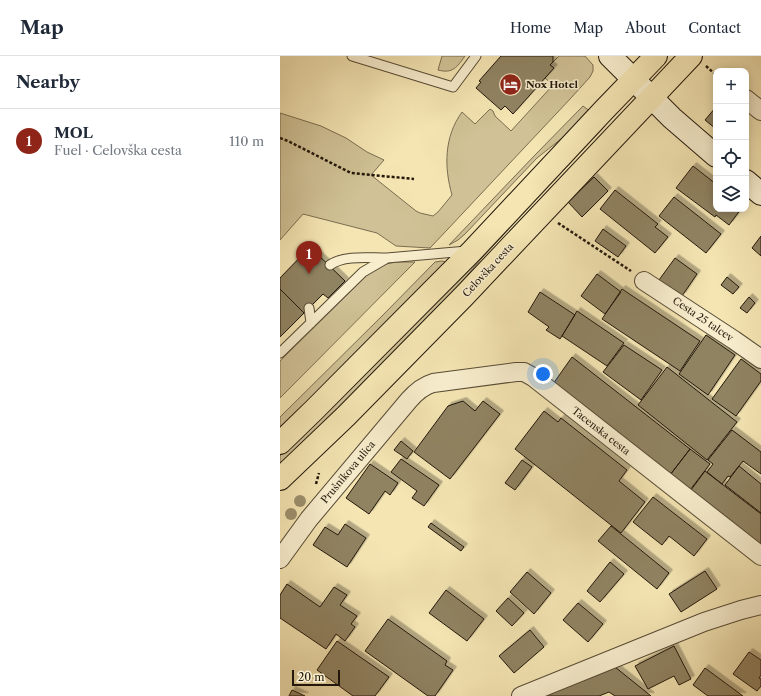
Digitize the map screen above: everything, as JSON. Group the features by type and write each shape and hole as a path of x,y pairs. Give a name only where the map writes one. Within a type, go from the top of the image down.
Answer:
{"main road":[{"path":"610,56 682,127 713,153"},
{"path":"280,443 472,251 656,56"},
{"name":"Celovška cesta","path":"280,479 346,416 464,296 652,97 697,60"},
{"path":"749,184 761,194"}],"street":[{"path":"749,101 761,111"},
{"name":"Cesta 25 talcev","path":"644,281 761,359"},
{"name":"Tacenska cesta","path":"420,389 427,384 433,383 524,372 533,377 761,556"},
{"name":"Prušnikova ulica","path":"280,559 309,519 420,389"},
{"path":"521,696 704,622 761,605"}],"lane":[{"path":"352,56 453,87 476,56"},
{"path":"330,265 350,258 387,258 472,251"},
{"path":"280,353 363,272 387,258"},
{"path":"309,308 311,323"}],"path":[{"path":"697,60 713,73"},
{"path":"280,138 352,173 414,179"},
{"path":"556,222 644,281"}],"shaded area":[{"path":"442,56 465,56 454,69 443,71 438,70"},
{"path":"559,56 585,56 593,65 593,71 590,77 430,248 396,246 377,233 303,214 280,240 280,113 321,126 346,138 367,152 384,160 371,175 416,211 433,216 452,195 449,184 447,152 452,132 462,112 475,124 490,109 493,111 495,116 511,131 553,85 545,78 554,68 550,65"},
{"path":"583,106 591,112 571,131 537,158 465,234 449,245 535,155"},
{"path":"603,124 605,126 481,259 445,302 280,468 280,456"},
{"path":"396,262 415,262 280,398 280,361 368,274 386,264"},
{"path":"435,262 446,262 280,431 280,417"}],"building":[{"name":"Nox Hotel","path":"501,56 553,56 553,62 550,65 554,68 513,114 505,106 501,110 476,88 481,82 479,81"},
{"path":"713,111 713,127 705,120"},
{"path":"693,166 713,182 713,212 739,212 729,225 716,215 715,217 676,188"},
{"path":"594,177 608,191 582,217 568,202"},
{"path":"615,190 658,224 655,227 668,237 655,253 600,209"},
{"path":"674,197 721,234 706,253 659,216"},
{"path":"603,229 626,246 618,257 595,241"},
{"path":"761,236 761,256 752,248"},
{"path":"310,247 345,281 328,298 323,294 304,313 280,289 280,278"},
{"path":"675,258 697,274 682,296 659,280"},
{"path":"597,274 621,292 605,314 581,296"},
{"path":"727,277 739,287 733,294 721,285"},
{"path":"280,289 304,313 280,337"},
{"path":"622,289 700,341 680,371 602,319"},
{"path":"540,292 575,315 560,339 546,330 549,327 528,312"},
{"path":"749,297 755,303 747,313 740,308"},
{"path":"577,311 624,343 607,366 562,336"},
{"path":"706,335 735,355 708,395 679,374"},
{"path":"624,345 662,370 641,400 603,372"},
{"path":"572,357 690,449 670,475 553,384"},
{"path":"741,359 761,374 761,381 736,416 712,399"},
{"path":"667,367 737,422 707,460 638,405"},
{"path":"463,401 475,411 483,401 500,414 450,479 414,452 448,406"},
{"path":"544,411 558,422 561,418 627,470 619,481 645,502 621,533 515,449"},
{"path":"732,430 761,452 761,474 743,461 722,484 707,472 713,464 708,460"},
{"path":"401,441 413,451 407,459 394,450"},
{"path":"690,449 710,464 690,490 670,475"},
{"path":"401,459 439,485 424,506 412,498 417,491 391,472"},
{"path":"522,460 532,467 515,490 505,483"},
{"path":"370,464 398,483 390,495 385,491 369,514 346,498"},
{"path":"739,466 761,484 761,513 725,485"},
{"path":"705,471 761,514 761,548 688,494"},
{"path":"653,497 707,539 694,556 669,536 662,545 633,522"},
{"path":"431,523 464,547 461,551 428,527"},
{"path":"345,524 366,538 347,567 313,545 325,527 338,535"},
{"path":"611,526 669,573 657,589 598,541"},
{"path":"610,562 624,574 600,602 587,591"},
{"path":"705,571 717,589 681,612 669,594"},
{"path":"527,572 551,593 534,614 510,592"},
{"path":"287,584 320,607 334,587 347,595 340,605 357,616 351,624 355,627 345,641 336,634 326,649 280,618 280,595"},
{"path":"446,590 484,619 467,641 429,613"},
{"path":"508,598 524,613 512,626 496,611"},
{"path":"578,603 603,624 588,642 563,620"},
{"path":"388,619 447,661 445,665 453,670 435,696 428,696 365,651"},
{"path":"530,630 544,647 514,673 499,656"},
{"path":"337,641 389,677 375,696 353,696 317,670"},
{"path":"674,646 691,679 679,685 674,676 648,689 635,666"},
{"path":"749,652 761,660 761,675 759,678 761,679 761,686 757,691 733,674"},
{"path":"615,667 651,696 615,696 609,692 599,696 535,696"},
{"path":"705,668 743,696 708,696 693,685"},
{"path":"292,690 305,696 289,696"}],"place":[{"name":"Nox Hotel","path":"510,84"},
{"name":"MOL","path":"309,274"}]}
